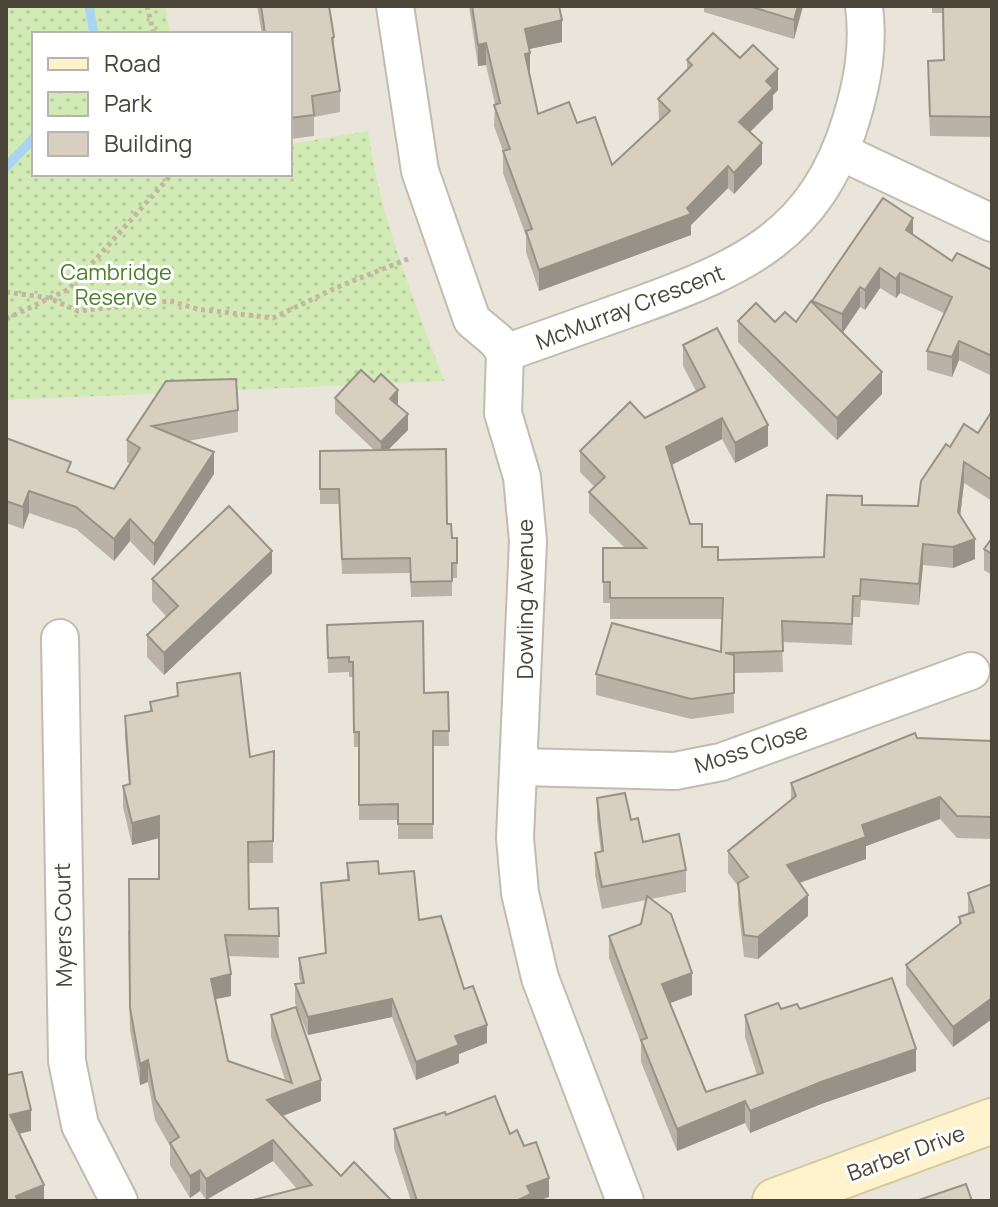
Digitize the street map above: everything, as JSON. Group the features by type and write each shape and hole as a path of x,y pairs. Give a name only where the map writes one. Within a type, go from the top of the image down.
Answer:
{"street":[{"path":"395,6 420,171 472,320 497,341 505,353"},
{"name":"McMurray Crescent","path":"505,353 710,279 748,260 800,217 841,152 859,95 868,42 864,6"},
{"path":"841,152 992,223"},
{"name":"Dowling Avenue","path":"505,353 503,413 522,477 528,541 521,767 515,838 529,940 540,978 625,1201"},
{"name":"Myers Court","path":"60,638 67,1061 80,1125 119,1201"},
{"name":"Moss Close","path":"521,767 675,771 721,762 971,671"},
{"name":"Barber Drive","path":"775,1201 992,1121"}],"path":[{"path":"147,6 154,32"},
{"path":"6,319 69,289 170,176"},
{"path":"6,292 49,298 78,311 170,301 197,309 273,318 340,286 408,259"}],"shaded area":[{"path":"6,6 992,6 992,1201 6,1201"}],"green space":[{"name":"Cambridge Reserve","path":"6,6 165,6 170,32 32,32 32,176 292,176 292,144 368,131 389,227 444,381 6,400"}],"building":[{"path":"261,6 329,6 340,91 312,96 314,115 292,118 292,32 265,32"},
{"path":"472,6 559,6 562,20 525,29 530,53 525,54 538,114 569,102 577,123 595,117 612,165 670,111 658,99 692,65 687,60 713,33 740,58 753,45 778,69 766,81 773,88 739,122 762,143 734,173 728,166 687,208 691,214 539,270 526,231 532,229 503,151 510,149 494,105 500,103 486,43 478,45"},
{"path":"749,6 798,6 794,20"},
{"path":"943,6 992,6 992,117 930,116 928,61 944,60"},
{"path":"883,198 913,218 906,230 952,261 957,253 992,270 992,356 959,341 952,357 927,351 952,297 900,273 896,279 880,268 865,290 860,287 842,314 812,301"},
{"path":"811,301 882,372 837,418 738,321 756,303 775,322 785,312 796,322"},
{"path":"717,328 768,425 735,443 722,418 666,447 690,524 702,524 702,547 718,547 718,560 824,557 827,495 862,496 862,505 918,506 921,481 946,444 950,447 964,424 978,433 990,414 992,480 964,462 958,512 975,539 953,547 923,544 919,584 861,579 860,596 853,596 852,624 782,621 783,651 725,653 734,655 734,693 691,699 596,674 612,623 721,652 723,598 610,598 610,582 603,582 603,548 646,548 589,492 605,477 580,451 630,402 645,418 705,387 683,345"},
{"path":"361,370 374,382 381,374 398,390 390,399 408,414 381,442 335,398"},
{"path":"236,379 238,410 152,426 214,452 154,544 130,519 114,539 76,507 29,491 23,507 6,501 6,438 71,462 67,472 114,489 140,448 127,440 166,381"},
{"path":"446,449 447,524 451,524 452,538 457,538 457,563 452,563 452,581 411,582 410,558 342,559 339,489 320,489 320,451"},
{"path":"229,506 272,551 164,653 147,635 178,606 152,579"},
{"path":"992,538 992,554 984,549"},
{"path":"423,621 424,693 448,692 449,731 433,731 433,824 398,824 398,804 359,805 359,732 354,732 353,662 349,662 349,657 328,658 327,625"},
{"path":"240,673 250,757 274,751 273,841 248,842 249,909 278,908 279,936 225,935 231,974 211,979 228,1061 292,1083 271,1015 296,1007 321,1080 267,1100 341,1176 354,1162 392,1201 249,1201 312,1185 273,1140 206,1179 200,1170 190,1176 170,1143 179,1137 155,1099 148,1060 140,1064 130,1008 129,879 159,879 159,816 132,823 123,786 130,784 125,716 152,711 150,702 178,696 177,683"},
{"path":"915,733 917,738 992,741 992,817 957,816 940,797 862,825 866,837 787,865 808,895 758,937 744,935 738,883 748,877 728,851 796,796 791,783"},
{"path":"625,793 631,820 638,818 643,842 679,834 686,870 602,887 595,853 603,851 597,798"},
{"path":"378,861 379,874 414,871 419,920 441,916 464,989 473,986 487,1025 455,1036 459,1045 416,1062 392,999 308,1017 295,984 304,983 299,958 326,953 321,883 349,880 347,863"},
{"path":"992,884 992,998 953,1027 906,965 961,923 959,917 974,912 968,893"},
{"path":"647,896 671,914 692,973 662,984 706,1092 763,1073 745,1015 778,1003 781,1009 797,1004 800,1009 892,978 916,1049 750,1111 745,1101 677,1129 641,1040 647,1038 609,936 641,924"},
{"path":"22,1072 31,1110 10,1115 44,1185 16,1196 18,1201 6,1201 6,1075"},
{"path":"495,1096 510,1134 517,1130 524,1146 536,1142 549,1178 527,1186 531,1194 516,1201 417,1201 394,1129 445,1112 446,1115"},
{"path":"966,1184 972,1201 916,1201"}],"waterway":[{"path":"89,6 94,32"},
{"path":"6,167 32,140"}]}
